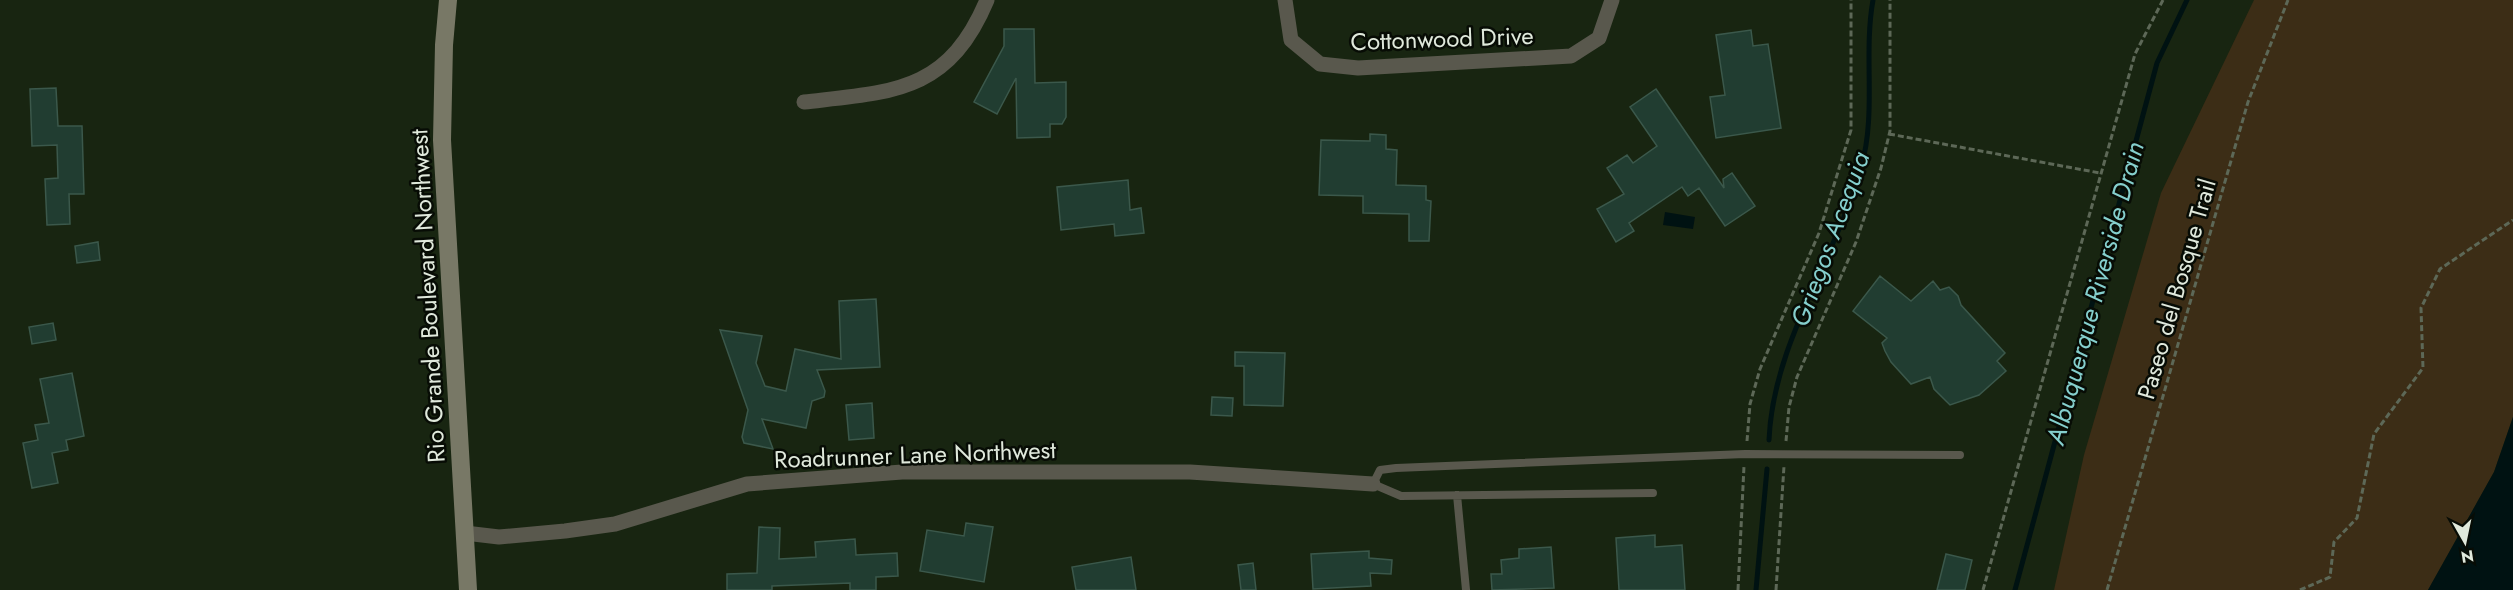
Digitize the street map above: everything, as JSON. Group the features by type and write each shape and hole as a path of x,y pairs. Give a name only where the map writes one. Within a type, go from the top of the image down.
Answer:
{"street":[{"name":"Rio Grande Boulevard Northwest","path":"448,0 443,69 442,149 468,590"},
{"path":"804,102 880,94 918,82 944,65 960,47 974,29 987,0"},
{"name":"Cottonwood Drive","path":"1285,0 1291,40 1320,64 1358,68 1571,56 1599,38 1612,0"},
{"name":"Roadrunner Lane Northwest","path":"465,533 499,537 575,530 615,524 747,484 902,472 1190,472 1373,484"}],"lane":[{"path":"1653,493 1401,495 1373,484 1380,470 1388,469 1745,454 1960,455"},
{"path":"1457,495 1466,590"}],"path":[{"path":"1738,590 1750,404 1760,369 1819,233 1851,130 1851,0"},
{"path":"1776,590 1789,407 1797,377 1856,242 1881,168 1889,134 1890,0"},
{"path":"1983,590 2135,54 2163,0"},
{"name":"Paseo del Bosque Trail","path":"2107,590 2248,102 2288,0"},
{"path":"1889,134 2100,173"},
{"path":"2300,590 2330,577 2334,542 2357,518 2374,434 2423,368 2421,308 2440,269 2513,220"}],"shaded area":[{"path":"2254,0 2513,0 2513,417 2494,472 2428,590 2054,590 2084,455 2161,193"},
{"path":"1665,212 1695,217 1693,229 1663,225"},
{"path":"2513,417 2513,590 2428,590 2494,472"}],"building":[{"path":"1004,29 1034,29 1035,83 1066,82 1066,117 1062,124 1050,124 1050,137 1017,138 1016,78 997,114 974,102 1004,46"},
{"path":"1751,30 1753,46 1768,44 1781,128 1716,138 1710,97 1725,95 1716,35"},
{"path":"56,88 58,126 82,126 84,194 69,194 70,224 47,225 45,179 58,178 57,145 32,146 30,89"},
{"path":"1656,89 1724,188 1723,179 1732,173 1755,206 1725,226 1699,188 1688,196 1682,187 1629,223 1634,231 1616,242 1597,209 1624,194 1607,168 1627,155 1633,163 1657,146 1630,107"},
{"path":"1370,134 1386,135 1386,149 1397,150 1396,185 1426,186 1426,200 1431,201 1429,241 1409,241 1409,214 1363,213 1363,196 1319,195 1321,140 1370,141"},
{"path":"1128,180 1130,210 1141,208 1144,233 1115,236 1114,224 1061,230 1057,187"},
{"path":"98,242 100,260 77,263 75,246"},
{"path":"1880,276 1911,301 1933,281 1940,290 1949,287 1958,296 1961,305 2005,353 1997,361 2006,371 1979,395 1950,405 1934,389 1930,377 1911,384 1891,362 1885,351 1882,343 1887,338 1853,311"},
{"path":"876,299 880,367 817,370 825,391 824,397 812,401 806,428 762,419 773,449 744,443 742,437 748,410 720,330 762,336 756,363 765,386 786,391 795,349 841,359 839,301"},
{"path":"53,323 56,340 32,344 29,327"},
{"path":"1235,352 1285,353 1283,406 1244,405 1244,366 1235,366"},
{"path":"72,373 84,436 66,440 68,450 52,453 58,483 32,488 23,443 38,440 35,425 49,423 40,379"},
{"path":"1212,397 1233,398 1232,416 1211,415"},
{"path":"872,403 874,438 849,440 846,405"},
{"path":"966,523 993,527 984,582 920,571 927,530 964,536"},
{"path":"759,527 780,528 779,559 816,557 815,542 855,539 856,555 897,553 898,576 876,577 876,590 850,590 850,583 772,586 772,590 727,590 727,574 757,573"},
{"path":"1655,535 1655,547 1682,545 1685,590 1619,590 1616,538"},
{"path":"1551,547 1554,588 1492,590 1491,574 1502,574 1501,560 1519,558 1519,549"},
{"path":"1369,551 1369,558 1392,560 1391,574 1370,573 1371,586 1313,589 1311,554"},
{"path":"1946,554 1972,560 1965,590 1937,590"},
{"path":"1131,557 1136,590 1076,590 1072,567"},
{"path":"1253,563 1256,590 1241,590 1238,565"}],"waterway":[{"name":"Griegos Acequia","path":"1769,440 1773,404 1781,370 1793,336 1850,202 1866,147 1869,42 1873,0"},
{"name":"Albuquerque Riverside Drain","path":"2015,590 2157,63 2187,0"},
{"name":"Griegos Acequia","path":"1756,590 1767,469"}]}
